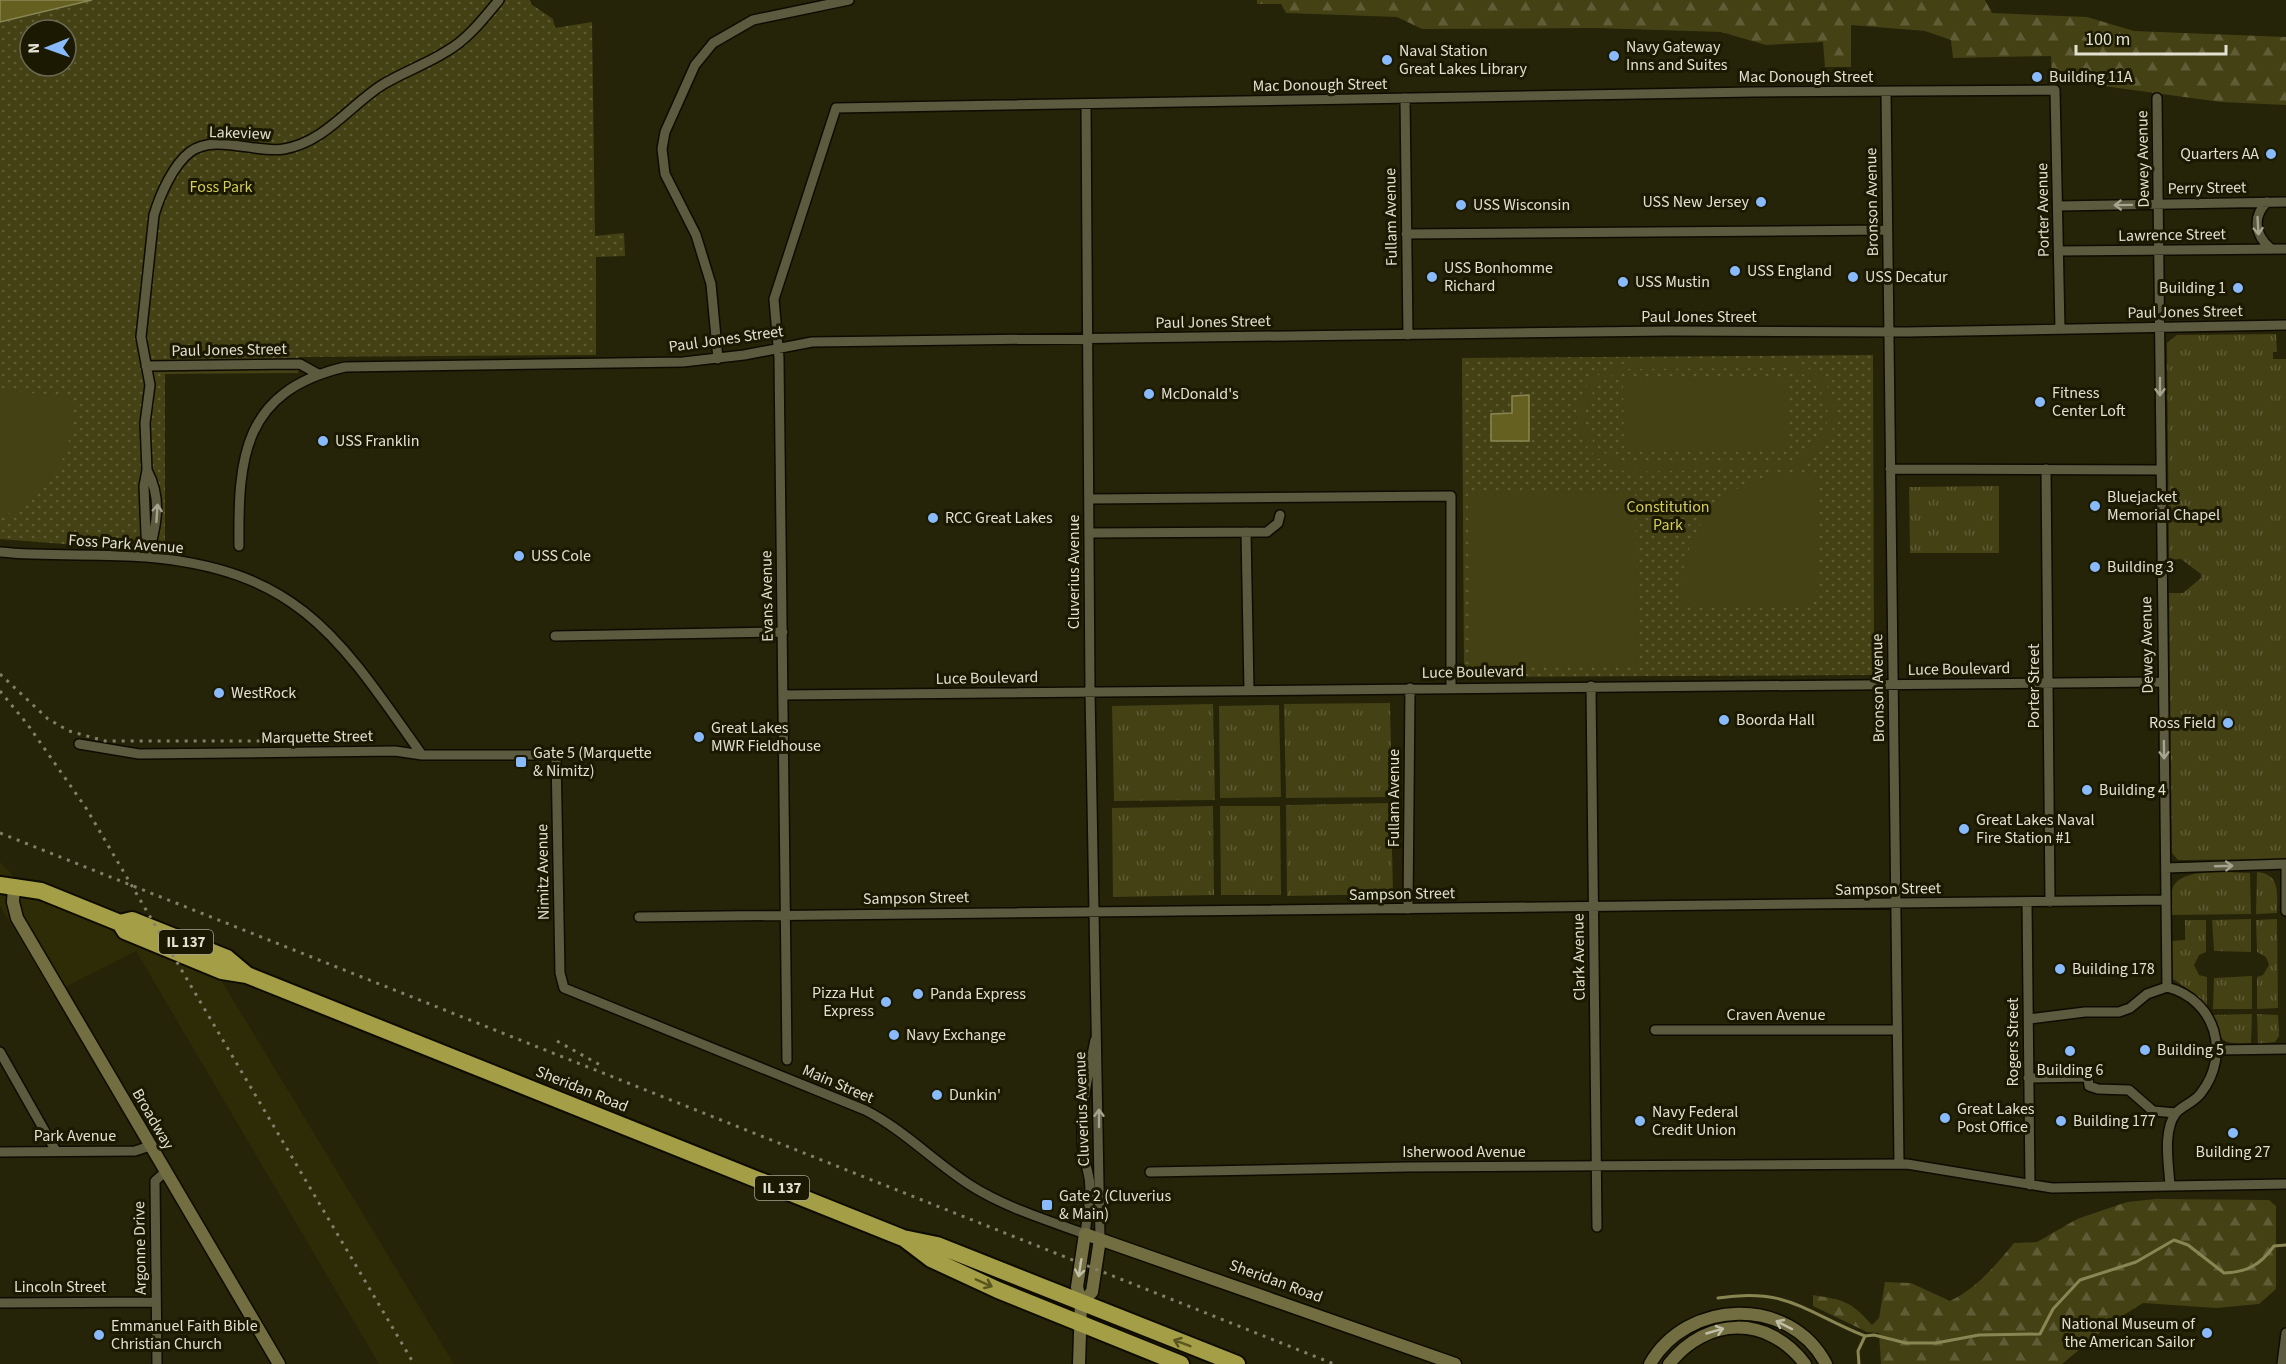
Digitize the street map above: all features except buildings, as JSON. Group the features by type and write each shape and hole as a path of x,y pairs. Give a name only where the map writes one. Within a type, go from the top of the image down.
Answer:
{"highway":[{"name":"Sheridan Road","path":"7,885 50,894 120,923 125,931 222,971 248,975 903,1238 937,1245 1081,1303"},
{"name":"Sheridan Road","path":"903,1238 931,1259 1079,1323"},
{"name":"IL 137","path":"1081,1303 1237,1364"},
{"name":"IL 137","path":"1079,1323 1180,1364"}],"street":[{"name":"Lakeview","path":"147,557 144,486 147,471 145,423 150,385 141,337 154,215 158,201 174,172 190,152 208,145 264,151 303,144 320,135 383,84 449,51 469,35 499,0"},
{"path":"718,358 711,284 696,235 665,174 662,149 665,132 694,65 712,43 753,20 849,0"},
{"name":"Mac Donough Street","path":"826,141 836,108 2055,90"},
{"name":"Porter Avenue","path":"2055,90 2060,329"},
{"name":"Bronson Avenue","path":"1886,92 1899,1164"},
{"name":"Fullam Avenue","path":"1405,98 1408,335"},
{"name":"Dewey Avenue","path":"2157,98 2168,987"},
{"name":"Cluverius Avenue","path":"1086,104 1090,692 1100,1239"},
{"name":"Evans Avenue","path":"787,1059 779,348 774,299 826,141"},
{"name":"Perry Street","path":"2058,206 2286,201"},
{"path":"2267,202 2261,208 2256,225 2262,241 2270,248"},
{"path":"1406,234 1887,230"},
{"name":"Lawrence Street","path":"2059,251 2286,249"},
{"name":"Paul Jones Street","path":"146,366 300,364 318,375 355,366 683,362 812,342 1889,332 2286,325"},
{"path":"239,546 240,472 250,438 263,416 282,396 318,375"},
{"path":"1890,469 2160,470"},
{"name":"Porter Street","path":"2046,469 2050,902"},
{"path":"1089,499 1451,496 1451,687"},
{"path":"1089,533 1272,530 1278,523 1280,514"},
{"path":"1246,532 1249,690"},
{"name":"Foss Park Avenue","path":"0,552 147,557 194,564 250,578 295,603 325,628 350,656 422,755"},
{"path":"555,636 783,632"},
{"name":"Luce Boulevard","path":"783,695 2163,682"},
{"name":"Clark Avenue","path":"1591,686 1598,1227"},
{"name":"Fullam Avenue","path":"1408,909 1410,688"},
{"name":"Marquette Street","path":"79,744 138,754 395,751 422,755 555,755"},
{"name":"Nimitz Avenue","path":"555,755 560,973 564,987"},
{"path":"2166,868 2286,864 2286,911"},
{"name":"Broadway","path":"7,885 17,918 279,1364"},
{"name":"Sampson Street","path":"639,917 2166,900"},
{"name":"Rogers Street","path":"2027,902 2030,1185"},
{"name":"Main Street","path":"564,987 865,1110 895,1127 946,1168 978,1190 1085,1234"},
{"path":"2029,1020 2085,1012 2119,1012 2130,1008 2147,994 2168,987 2190,996 2204,1011 2212,1026 2217,1050 2208,1083 2200,1095 2176,1113 2169,1138 2170,1186"},
{"name":"Craven Avenue","path":"1655,1030 1897,1030"},
{"name":"Cluverius Avenue","path":"1085,1234 1088,1174 1082,1159 1082,1132 1084,1101 1095,1040"},
{"path":"2217,1050 2286,1049"},
{"path":"0,1052 56,1151"},
{"path":"2028,1078 2088,1077 2089,1086 2097,1089 2128,1090 2153,1111 2176,1113"},
{"name":"Park Avenue","path":"0,1152 135,1151 150,1146"},
{"path":"1899,1164 2052,1188 2286,1184"},
{"name":"Isherwood Avenue","path":"1150,1172 1899,1164"},
{"name":"Argonne Drive","path":"157,1364 155,1181 165,1172"},
{"path":"1079,1364 1081,1303 1077,1287 1085,1234"},
{"name":"Sheridan Road","path":"1085,1234 1455,1364"},
{"path":"1081,1303 1092,1292 1100,1239"},
{"name":"Lincoln Street","path":"0,1303 156,1302"},
{"path":"1650,1364 1662,1345 1698,1321 1721,1313 1746,1313 1769,1317 1791,1327 1809,1342 1826,1364"},
{"path":"1669,1364 1686,1344 1705,1335 1733,1327 1753,1329 1774,1336 1791,1347 1805,1364"},
{"path":"2282,1364 2286,1333"}],"shaded area":[{"path":"0,0 92,0 0,22"},
{"path":"1529,395 1529,441 1491,441 1491,414 1512,413 1512,396"},
{"path":"0,862 33,896 218,975 454,1364 379,1364 136,951 52,994 0,906"}],"green space":[{"name":"Foss Park","path":"92,0 530,0 531,4 553,19 555,28 592,22 595,236 624,233 625,256 596,257 596,355 299,357 298,373 165,374 165,552 0,539 0,22"},
{"path":"1257,0 1985,0 1992,13 2087,17 2134,31 2286,37 2286,105 2221,102 2052,79 2051,56 1953,58 1951,40 1925,31 1851,25 1851,67 1825,67 1823,42 1766,45 1721,32 1597,28 1422,29 1397,17 1286,13 1281,4 1257,4"},
{"name":"Ross Field","path":"2276,334 2277,352 2273,352 2273,359 2286,359 2286,859 2178,860 2172,853 2169,593 2183,593 2201,578 2201,574 2181,559 2169,560 2167,343 2177,335"},
{"name":"Constitution Park","path":"1873,355 1874,675 1464,677 1462,358"},
{"path":"1783,360 1805,367 1820,378 1831,392 1835,409 1834,426 1826,442 1813,457 1794,468 1627,472 1604,462 1588,448 1579,432 1577,414 1581,397 1591,381 1609,369 1632,362","holes":["1791,368 1807,377 1818,388 1825,400 1828,414 1826,427 1820,440 1809,452 1794,461 1630,464 1611,457 1597,446 1588,433 1585,418 1587,403 1595,389 1608,377 1627,369"]},
{"path":"1786,378 1787,451 1624,452 1623,380"},
{"path":"0,390 71,397 72,418 70,437 57,470 33,496 0,519"},
{"path":"1785,473 1819,473 1816,600 1809,607 1679,604 1684,566 1697,530 1708,515 1720,501 1736,489"},
{"path":"1999,486 1999,553 1910,553 1909,487"},
{"path":"1635,492 1638,665 1470,668 1468,494"},
{"path":"1390,703 1392,797 1286,798 1284,704"},
{"path":"1213,704 1215,800 1114,801 1112,706"},
{"path":"1279,705 1281,797 1220,798 1219,706"},
{"path":"1391,803 1393,894 1287,896 1286,805"},
{"path":"1213,806 1214,895 1113,897 1112,808"},
{"path":"1220,806 1280,806 1281,895 1221,895"},
{"path":"2218,872 2250,873 2251,914 2171,915 2172,891 2176,883 2183,878 2193,874"},
{"path":"2257,872 2265,874 2274,881 2277,892 2277,913 2256,914"},
{"path":"2251,919 2251,952 2214,951 2212,920"},
{"path":"2277,919 2278,1008 2257,1009 2257,977 2263,975 2269,965 2266,957 2257,952 2256,920"},
{"path":"2185,920 2206,920 2206,952 2199,955 2194,965 2199,975 2207,977 2207,1008 2195,994 2173,979 2172,941 2185,940"},
{"path":"2252,976 2252,1009 2213,1009 2214,978"},
{"path":"2252,1014 2251,1043 2234,1043 2224,1040 2217,1031 2211,1015"},
{"path":"2257,1014 2278,1015 2279,1036 2275,1042 2258,1044"},
{"path":"2156,1199 2269,1200 2276,1206 2276,1289 2259,1304 2216,1308 2143,1303 2114,1321 2062,1364 1881,1364 1879,1333 1867,1332 1813,1306 1813,1295 1840,1300 1852,1306 1872,1325 1879,1318 1885,1282 1911,1283 1950,1301 1977,1283 2014,1243 2037,1242 2077,1219 2127,1202"}],"waterway":[{"path":"1718,1298 1742,1295 1779,1299 1865,1336 1874,1335 1906,1343 1936,1343 1979,1335 2040,1334 2053,1309 2080,1280 2136,1262 2174,1240 2188,1245 2224,1273 2247,1269 2264,1258 2274,1246 2286,1245"},
{"path":"1859,1364 1858,1351 1865,1336"}],"railway":[{"path":"0,674 48,719 69,731 105,741 313,741"},
{"path":"0,691 28,725 86,808 414,1364"},
{"path":"0,833 1334,1364"},
{"path":"557,1041 602,1066"}],"place":[{"name":"Navy Gateway Inns and Suites","path":"1614,56"},
{"name":"Naval Station Great Lakes Library","path":"1387,60"},
{"name":"Building 11A","path":"2037,77"},
{"name":"Quarters AA","path":"2271,154"},
{"name":"USS New Jersey","path":"1761,202"},
{"name":"USS Wisconsin","path":"1461,205"},
{"name":"USS England","path":"1735,271"},
{"name":"USS Bonhomme Richard","path":"1432,277"},
{"name":"USS Decatur","path":"1853,277"},
{"name":"USS Mustin","path":"1623,282"},
{"name":"Building 1","path":"2238,288"},
{"name":"McDonald's","path":"1149,394"},
{"name":"Fitness Center Loft","path":"2040,402"},
{"name":"USS Franklin","path":"323,441"},
{"name":"Bluejacket Memorial Chapel","path":"2095,506"},
{"name":"RCC Great Lakes","path":"933,518"},
{"name":"USS Cole","path":"519,556"},
{"name":"Building 3","path":"2095,567"},
{"name":"WestRock","path":"219,693"},
{"name":"Boorda Hall","path":"1724,720"},
{"name":"Ross Field","path":"2228,723"},
{"name":"Great Lakes MWR Fieldhouse","path":"699,737"},
{"name":"Gate 5 (Marquette & Nimitz)","path":"521,762"},
{"name":"Building 4","path":"2087,790"},
{"name":"Great Lakes Naval Fire Station #1","path":"1964,829"},
{"name":"Building 178","path":"2060,969"},
{"name":"Panda Express","path":"918,994"},
{"name":"Pizza Hut Express","path":"886,1002"},
{"name":"Navy Exchange","path":"894,1035"},
{"name":"Building 5","path":"2145,1050"},
{"name":"Building 6","path":"2070,1051"},
{"name":"Dunkin'","path":"937,1095"},
{"name":"Great Lakes Post Office","path":"1945,1118"},
{"name":"Navy Federal Credit Union","path":"1640,1121"},
{"name":"Building 177","path":"2061,1121"},
{"name":"Building 27","path":"2233,1133"},
{"name":"Gate 2 (Cluverius & Main)","path":"1047,1205"},
{"name":"National Museum of the American Sailor","path":"2207,1333"},
{"name":"Emmanuel Faith Bible Christian Church","path":"99,1335"}]}
